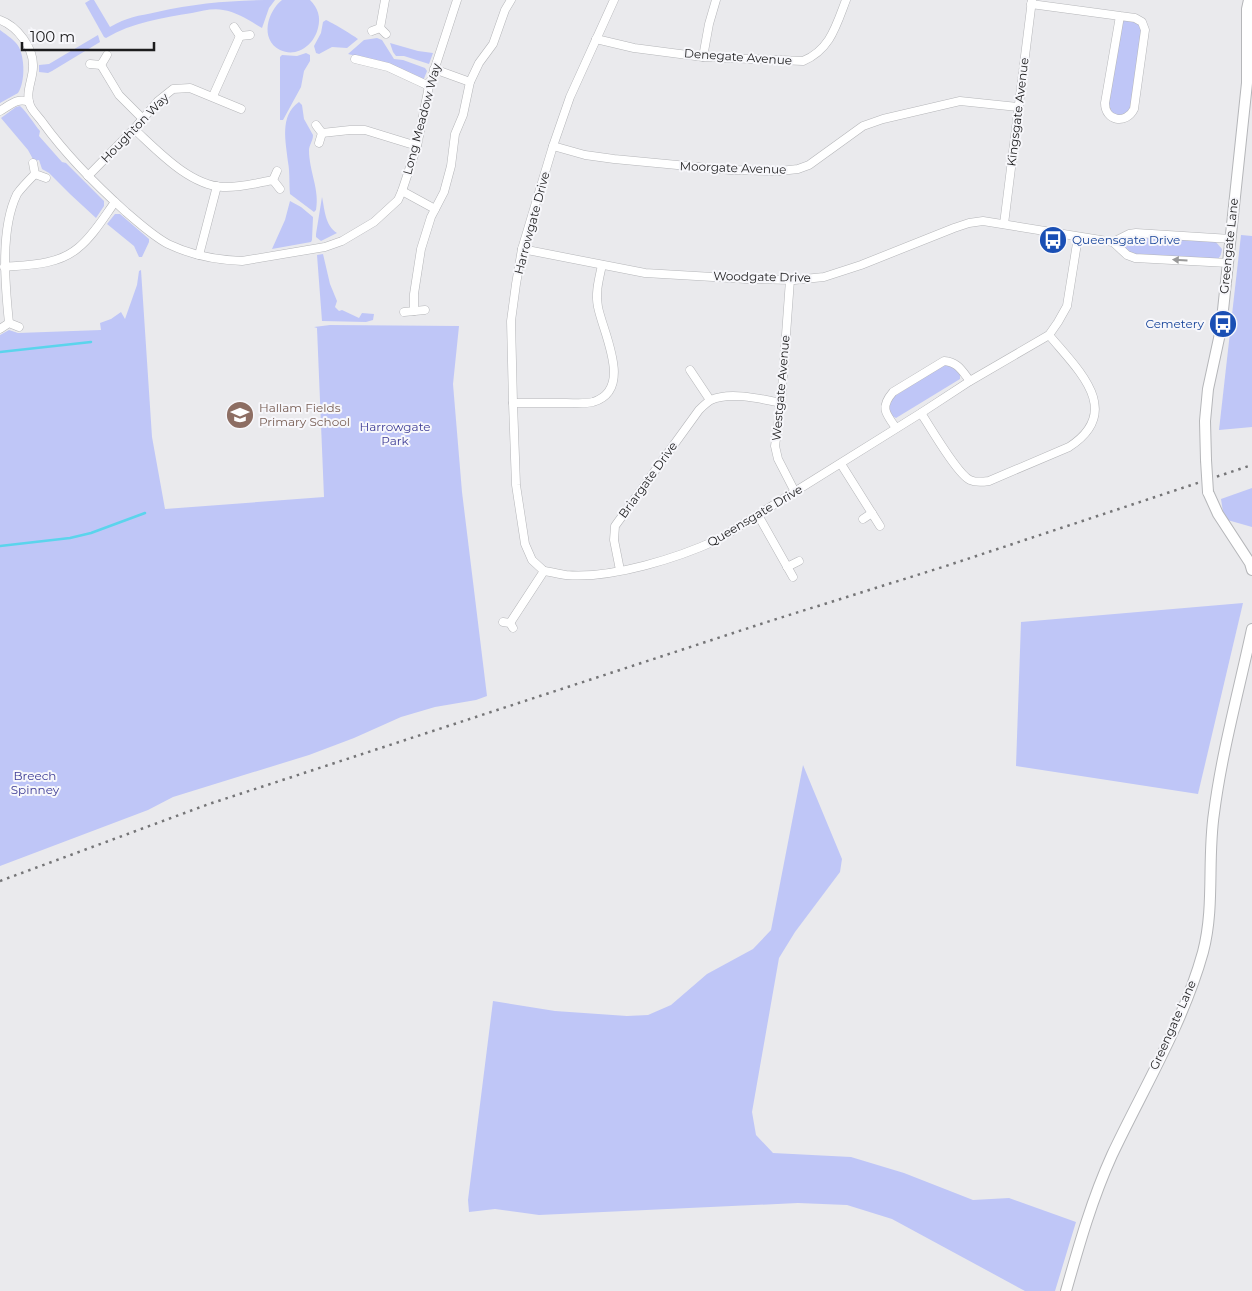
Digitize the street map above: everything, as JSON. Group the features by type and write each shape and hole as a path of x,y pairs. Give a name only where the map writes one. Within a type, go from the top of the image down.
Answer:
{"street":[{"path":"372,31 383,31 385,0"},
{"name":"Long Meadow Way","path":"29,102 58,144 88,176 144,227 166,243 200,255 222,260 242,261 325,247 363,230 390,209 398,200 417,146 429,86 457,0"},
{"path":"414,311 414,294 421,252 431,217 444,192 451,166 455,134 463,115 470,82 479,63 493,44 505,10 511,0"},
{"name":"Harrowgate Drive","path":"544,571 532,560 525,544 516,485 512,403 512,321 516,284 522,249 553,146 570,97 614,0"},
{"path":"704,57 709,24 716,0"},
{"name":"Denegate Avenue","path":"596,39 634,48 704,57 802,61 813,57 828,43 846,0"},
{"name":"Greengate Lane","path":"1249,0 1247,9 1247,84 1231,240 1221,329 1208,390 1205,421 1208,492 1218,514 1250,563 1252,570"},
{"path":"1032,2 1120,16 1138,19 1144,25 1145,30 1134,109 1128,117 1119,120 1114,119 1107,113 1105,102 1120,16"},
{"name":"Kingsgate Avenue","path":"1004,224 1032,2"},
{"path":"0,20 7,23 19,34 32,58 33,67 29,86 29,102 23,99 14,102 0,111"},
{"path":"234,27 240,36"},
{"path":"240,36 250,35"},
{"path":"213,96 240,36"},
{"path":"101,64 107,55"},
{"path":"355,59 388,67 429,86"},
{"path":"90,64 101,64"},
{"path":"101,64 116,91 143,119"},
{"path":"434,69 470,82"},
{"name":"Houghton Way","path":"88,176 134,129 158,101 173,89 190,88 241,109"},
{"name":"Moorgate Avenue","path":"553,146 594,156 676,166 780,171 798,169 810,165 863,126 883,119 960,101 1018,107"},
{"path":"316,125 322,133"},
{"path":"134,129 189,175 207,184 233,187 273,180"},
{"path":"322,133 365,130 417,146"},
{"path":"319,143 322,133"},
{"path":"33,163 35,174"},
{"path":"273,180 277,171"},
{"path":"35,174 46,178"},
{"path":"8,322 2,231 17,194 35,174"},
{"path":"273,180 280,190"},
{"path":"200,255 217,186"},
{"path":"402,191 435,209"},
{"path":"4,267 55,261 71,253 85,241 116,202"},
{"name":"Woodgate Drive","path":"522,249 645,273 790,280 824,277 862,265 969,223 982,221 1113,242 1129,234 1136,233 1231,240"},
{"name":"Queensgate Drive","path":"544,571 567,575 583,575 620,570 660,562 694,551 719,540 970,381 1049,335 1067,306 1078,237"},
{"name":"Woodgate Drive","path":"1113,242 1127,255 1135,258 1228,263"},
{"path":"512,403 592,402 609,391 613,383 613,360 598,307 597,296 602,265"},
{"name":"Westgate Avenue","path":"790,280 776,446 778,459 794,492"},
{"path":"404,312 425,310"},
{"path":"8,322 19,327"},
{"path":"0,329 8,322"},
{"path":"921,413 960,470 969,480 979,482 989,481 1079,441 1090,426 1094,416 1096,401 1091,388 1049,335"},
{"path":"896,428 886,414 884,406 887,398 893,392 944,361 957,364 970,381"},
{"path":"690,369 710,400 722,396 754,398 781,403"},
{"name":"Briargate Drive","path":"620,570 614,540 615,526 699,410 710,400"},
{"path":"841,464 880,526"},
{"path":"863,519 872,513"},
{"path":"758,515 793,578"},
{"path":"787,567 800,561"},
{"path":"509,625 544,571"},
{"name":"Greengate Lane","path":"1066,1291 1098,1187 1183,1010 1203,952 1210,922 1212,894 1211,841 1214,813 1222,764 1252,629"}],"green space":[{"path":"94,0 110,27 133,17 187,6 230,1 275,0 269,8 262,28 243,17 219,9 148,21 106,38 85,3"},
{"path":"282,0 310,0 318,13 319,24 313,40 309,45 298,51 286,52 280,50 269,39 268,25 270,18"},
{"path":"1120,16 1144,25 1133,112 1114,119 1105,103"},
{"path":"326,20 358,39 347,48 332,47 319,54 316,53 314,46 321,33 323,22"},
{"path":"0,30 13,39 19,47 23,60 23,75 21,88 18,93 0,103"},
{"path":"98,35 100,42 48,73 39,72 39,65 49,64"},
{"path":"377,38 382,40 394,59 403,60 425,68 427,71 423,81 382,62 348,54 364,40"},
{"path":"390,43 433,53 429,64 404,56 396,56"},
{"path":"306,53 310,55 310,61 304,71 301,87 283,120 280,120 280,57 282,55 297,56"},
{"path":"299,102 302,105 304,119 313,135 309,150 317,195 316,210 314,212 290,194 285,130 289,114"},
{"path":"20,106 40,131 39,136 62,162 66,163 104,201 104,206 96,218 49,173 42,169 39,160 34,161 28,150 1,118"},
{"path":"322,197 328,222 337,233 321,241 316,237 316,234"},
{"path":"290,201 313,217 312,240 311,242 272,249 285,220"},
{"path":"115,214 120,214 149,239 142,257 139,257 134,246 107,224"},
{"path":"1241,235 1252,236 1252,427 1219,430"},
{"path":"1137,236 1215,241 1222,251 1219,258 1214,261 1134,255 1125,249 1125,243 1129,238"},
{"path":"323,254 330,284 337,301 335,307 339,311 342,310 359,318 362,313 374,314 373,320 366,322 322,321 317,255"},
{"path":"141,270 152,437 165,509 324,497 317,328 314,327 330,325 459,326 453,384 462,492 487,696 476,700 435,707 401,717 309,755 173,797 148,810 0,866 0,335 9,330 18,333 101,330 100,323 111,319 121,312 125,319 137,285 139,271"},
{"path":"948,364 953,365 960,374 960,379 896,418 890,415 888,411 890,399"},
{"path":"1252,488 1252,527 1224,519 1221,499"},
{"path":"1243,603 1198,794 1016,766 1021,622"},
{"path":"803,765 842,859 840,872 795,932 779,958 752,1112 756,1135 773,1153 851,1157 904,1173 973,1200 1009,1198 1076,1222 1055,1291 1025,1291 892,1219 847,1205 798,1203 539,1215 495,1209 469,1212 468,1200 493,1001 555,1011 627,1016 648,1015 671,1005 707,974 753,949 771,930"}],"waterway":[{"path":"0,352 91,342"},
{"path":"0,546 70,538 91,533 145,513"}],"railway":[{"path":"0,881 209,804 1252,465"}],"place":[{"name":"Queensgate Drive","path":"1053,240"},
{"name":"Cemetery","path":"1223,324"},
{"name":"Hallam Fields Primary School","path":"240,415"}],"park label":[{"name":"Harrowgate Park","path":"395,434"},
{"name":"Breech Spinney","path":"35,783"}]}
